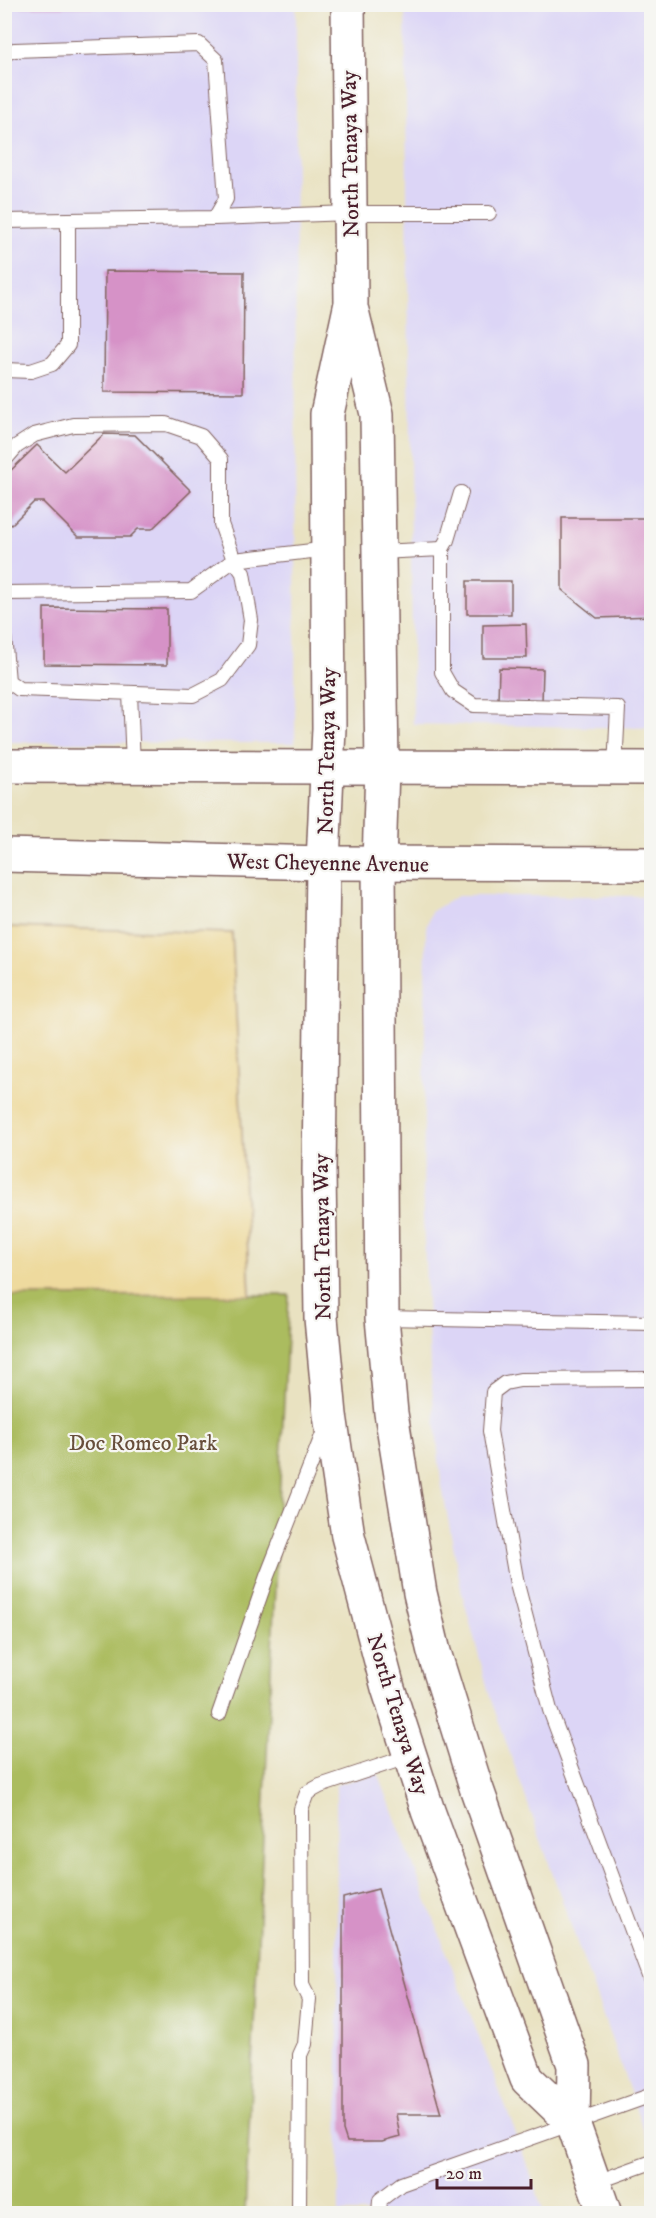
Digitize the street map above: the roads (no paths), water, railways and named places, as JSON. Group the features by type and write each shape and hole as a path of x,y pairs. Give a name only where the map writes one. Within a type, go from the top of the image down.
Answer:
{"main road":[{"name":"North Tenaya Way","path":"348,4 351,303 377,414 382,767 379,863 382,1318 391,1413 420,1593 434,1652 458,1732 574,2065 573,2123 605,2214"},
{"name":"North Tenaya Way","path":"351,303 327,414 328,767 324,863 319,1171 320,1296 330,1415 348,1536 388,1688 443,1854 527,2079 573,2123"},
{"path":"4,766 651,768"},
{"name":"West Cheyenne Avenue","path":"4,855 324,863 651,864"}],"lane":[{"path":"4,54 14,50 199,44 216,60 226,199 215,218"},
{"path":"4,221 215,218 350,213 489,213"},
{"path":"4,370 31,371 52,364 68,345 68,220"},
{"path":"4,461 17,446 34,435 73,425 166,424 201,436 221,459 221,524 234,560 243,573 251,620 248,645 222,680 193,695 19,689 8,681 4,635"},
{"path":"460,494 447,540 442,549 442,672 453,692 474,705 618,708 615,768"},
{"path":"4,593 191,591 234,560 329,549"},
{"path":"379,552 442,549"},
{"path":"130,693 133,765"},
{"path":"382,1318 651,1323"},
{"path":"651,1379 520,1380 505,1383 493,1392 490,1431 517,1584 550,1710 651,1984"},
{"path":"219,1714 267,1576 330,1415"},
{"path":"299,2214 300,2055 305,2044 309,1999 302,1985 301,1809 306,1794 320,1786 411,1756"},
{"path":"380,2214 380,2200 401,2184 651,2095"},
{"path":"594,2183 651,2162"}],"park label":[{"name":"Doc Romeo Park","path":"143,1442"}]}
